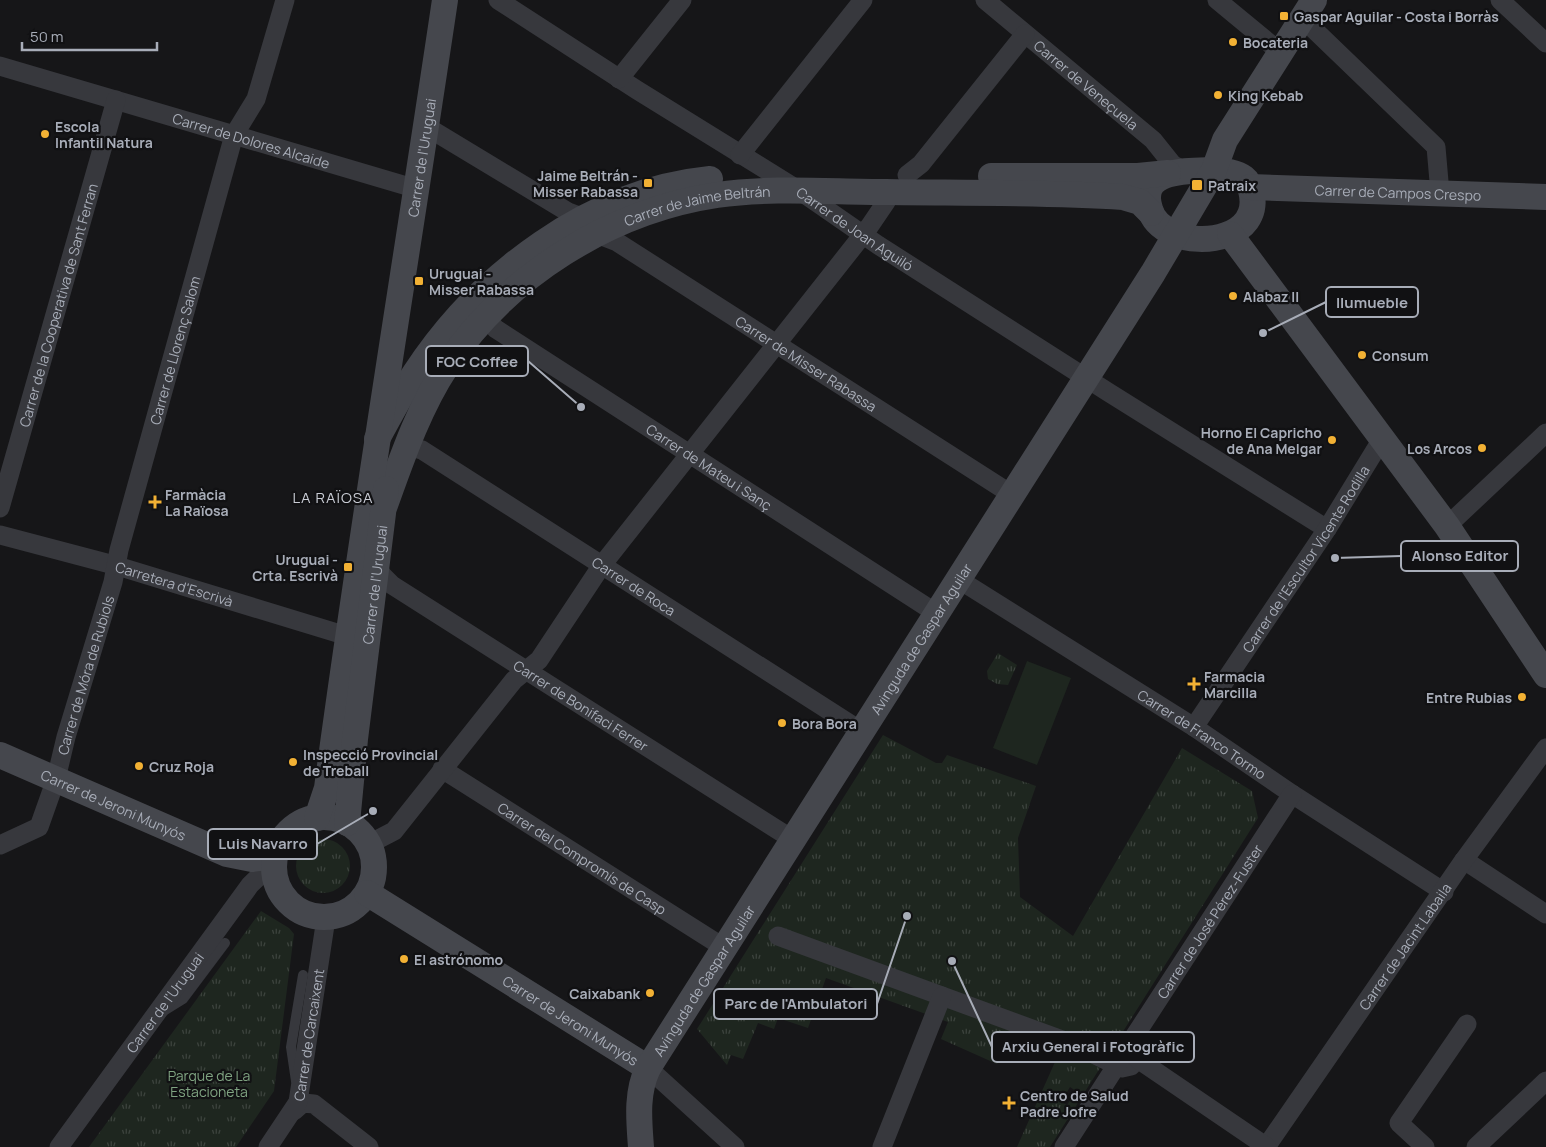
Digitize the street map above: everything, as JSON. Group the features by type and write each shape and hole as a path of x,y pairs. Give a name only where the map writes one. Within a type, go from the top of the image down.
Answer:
{"street":[{"name":"Carrer de Llorenç Salom","path":"114,565 234,135 256,99 286,0"},
{"name":"Carrer de l'Uruguai","path":"317,818 327,788 347,636 399,320 445,0"},
{"name":"Carrer de Joan Aguiló","path":"498,0 619,79 800,191 863,235 1086,378 1327,529"},
{"path":"619,79 682,0"},
{"path":"740,155 863,0"},
{"name":"Carrer de Veneçuela","path":"986,0 1153,140 1177,172"},
{"path":"1217,0 1280,52"},
{"path":"1500,0 1546,43"},
{"path":"1308,9 1436,147 1440,193"},
{"name":"Avinguda de Gaspar Aguilar","path":"640,1147 639,1100 641,1081 648,1068 1157,266 1214,170 1225,140 1308,9"},
{"path":"907,176 921,164 1025,34"},
{"name":"Carrer de Dolores Alcaide","path":"0,66 418,189"},
{"name":"Carrer de la Cooperativa de Sant Ferran","path":"0,508 116,100"},
{"name":"Carrer de Misser Rabassa","path":"427,127 617,242 1011,494"},
{"path":"1214,170 1236,174 1244,178 1250,187 1252,199 1250,211 1240,226 1230,234 1198,241 1175,234 1159,224 1148,205 1150,189 1160,176 1177,172 1214,170"},
{"name":"Carrer de Jaime Beltrán","path":"385,505 427,400 445,368 466,339 487,316 529,277 559,256 591,226 652,189 703,180 771,173 907,176 1138,176 1177,172"},
{"name":"Carrer de Campos Crespo","path":"1250,187 1546,197"},
{"name":"Carrer de Jaime Beltrán","path":"378,439 396,404 416,372 466,310 502,274 541,245 591,226 695,199 744,192 883,192 1123,197 1140,202 1151,213"},
{"path":"369,844 394,831 514,680 539,660 602,565 863,235 884,206 885,196 883,192"},
{"path":"1230,234 1447,526 1546,675"},
{"name":"Carrer de Mateu i Sanç","path":"487,316 488,322 496,329 936,612"},
{"name":"Carrer de l'Uruguai","path":"347,822 354,739 387,484 395,443 399,320"},
{"path":"399,320 407,339 419,346 428,348 438,343"},
{"path":"1447,526 1546,433"},
{"name":"Carrer de l'Escultor Vicente Rodilla","path":"1194,727 1327,529 1382,439"},
{"name":"Carrer de Roca","path":"406,450 411,447 422,450 861,731"},
{"name":"Carretera d'Escrivà","path":"0,535 114,565 347,636"},
{"name":"Carrer de Bonifaci Ferrer","path":"378,564 381,574 392,585 792,839"},
{"name":"Carrer de Móra de Rubiols","path":"0,845 39,827 56,779 66,737 113,582 114,565"},
{"name":"Carrer de Franco Tormo","path":"958,579 1194,727 1292,794 1444,892"},
{"name":"Carrer de Jacint Labaila","path":"1266,1147 1444,892 1464,860 1546,748"},
{"name":"Carrer de Jeroni Munyós","path":"0,755 227,854 271,870"},
{"name":"Carrer del Compromís de Casp","path":"442,769 724,947"},
{"name":"Carrer de José Pérez-Fuster","path":"1064,1147 1127,1058 1132,1040 1292,794"},
{"path":"317,818 336,818 347,822 361,833 369,844 374,866 373,880 367,893 352,909 333,916 319,917 306,914 292,906 271,870 284,837 293,828 317,818"},
{"path":"1464,860 1546,914"},
{"name":"Carrer de l'Uruguai","path":"59,1147 151,1020 271,870"},
{"name":"Carrer de Jeroni Munyós","path":"367,893 648,1068"},
{"name":"Carrer de Carcaixent","path":"268,1147 296,1105 325,926 333,916"},
{"path":"778,936 1073,1044 1127,1058 1266,1147"},
{"path":"882,1147 942,996"},
{"path":"1426,1147 1399,1123 1467,1024"},
{"path":"648,1068 736,1147"},
{"path":"1476,1147 1546,1081"},
{"path":"296,1105 303,1103 314,1104 369,1147"}],"lane":[{"path":"151,1020 183,999 225,943"},
{"path":"296,1105 291,1046 302,975"}],"green space":[{"path":"998,653 1017,665 1008,685 997,684 988,679 987,671"},
{"path":"1027,661 1071,678 1037,765 993,748"},
{"path":"883,735 936,763 942,763 947,755 1036,786 1018,838 1020,897 1073,936 1182,748 1252,791 1258,818 1050,1147 1017,1147 1055,1062 1006,1044 997,1064 941,1039 948,1022 826,978 808,1028 778,1018 774,1029 758,1023 743,1059 731,1055 727,1065 697,1029","holes":["1070,1087 1076,1091 1067,1105 1061,1102"]},
{"path":"323,839 333,841 342,847 348,856 350,866 348,876 342,885 333,891 323,893 313,891 304,885 298,876 296,866 298,856 304,847 313,841"},
{"name":"Parque de La Estacioneta","path":"261,911 289,928 294,934 274,1091 236,1147 89,1147"}],"place":[{"name":"Gaspar Aguilar - Costa i Borràs","path":"1284,16"},
{"name":"Bocateria","path":"1233,42"},
{"name":"King Kebab","path":"1218,95"},
{"name":"Escola Infantil Natura","path":"45,134"},
{"name":"Jaime Beltrán - Misser Rabassa","path":"648,183"},
{"name":"Patraix","path":"1197,185"},
{"name":"Uruguai - Misser Rabassa","path":"419,281"},
{"name":"Alabaz II","path":"1233,296"},
{"name":"Ilumueble","path":"1263,333"},
{"name":"Consum","path":"1362,355"},
{"name":"FOC Coffee","path":"581,407"},
{"name":"Horno El Capricho de Ana Melgar","path":"1332,440"},
{"name":"Los Arcos","path":"1482,448"},
{"name":"Farmàcia La Raïosa","path":"155,502"},
{"name":"Alonso Editor","path":"1335,558"},
{"name":"Uruguai - Crta. Escrivà","path":"348,567"},
{"name":"Farmacia Marcilla","path":"1194,684"},
{"name":"Entre Rubias","path":"1522,697"},
{"name":"Bora Bora","path":"782,723"},
{"name":"Inspecció Provincial de Treball","path":"293,762"},
{"name":"Cruz Roja","path":"139,766"},
{"name":"Luis Navarro","path":"373,811"},
{"name":"Parc de l'Ambulatori","path":"907,916"},
{"name":"El astrónomo","path":"404,959"},
{"name":"Arxiu General i Fotogràfic","path":"952,961"},
{"name":"Caixabank","path":"650,993"},
{"name":"Centro de Salud Padre Jofre","path":"1009,1103"}],"district":[{"name":"LA RAÏOSA","path":"333,497"}]}
